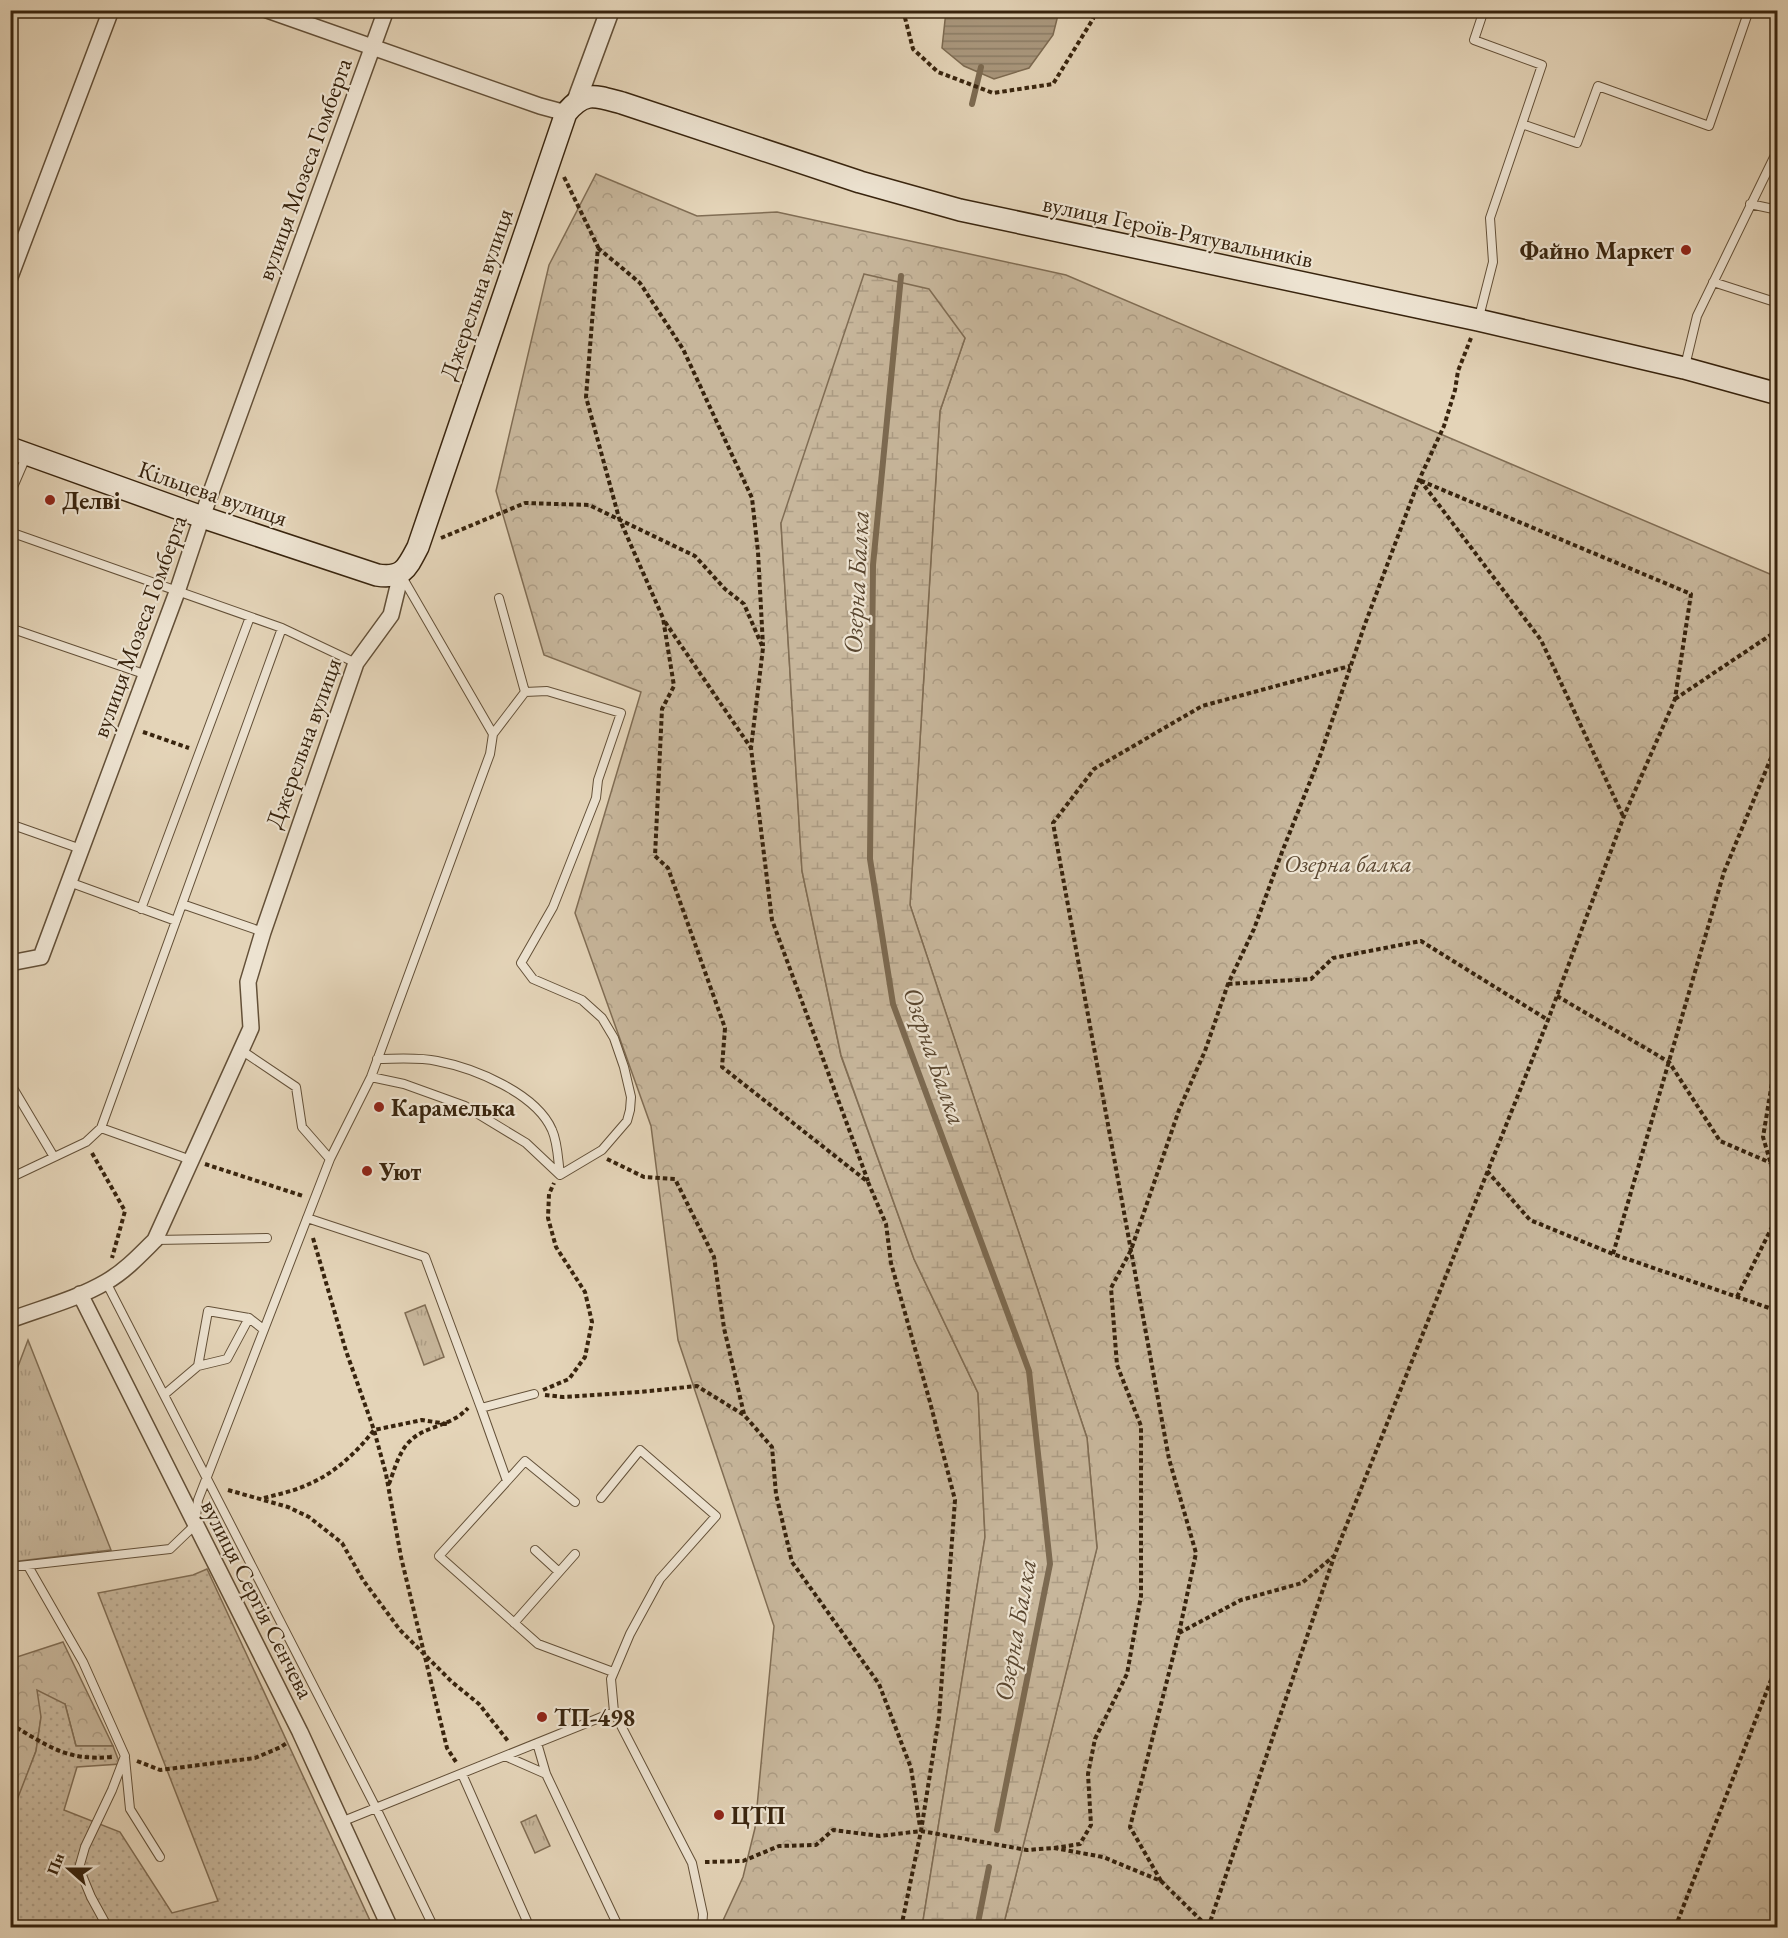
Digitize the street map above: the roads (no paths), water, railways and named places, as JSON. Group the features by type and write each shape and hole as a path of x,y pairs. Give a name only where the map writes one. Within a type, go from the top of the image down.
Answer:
{"main road":[{"name":"вулиця Героїв-Рятувальників","path":"571,107 593,96 622,103 860,182 960,210 1478,320 1684,368 1778,394"},
{"name":"Джерельна вулиця","path":"401,573 418,547 551,152 571,107"},
{"name":"Кільцева вулиця","path":"19,451 202,517 377,575 390,577 401,573"}],"street":[{"path":"10,277 111,10"},
{"path":"267,10 540,106 571,107"},
{"name":"вулиця Мозеса Гомберга","path":"10,963 41,957 147,675 386,10"},
{"name":"Джерельна вулиця","path":"571,107 610,10"},
{"name":"Джерельна вулиця","path":"10,1320 106,1282 132,1263 155,1240 251,1028 248,982 263,932 356,663 392,615 401,573"},
{"name":"вулиця Сергія Сєнчева","path":"80,1294 300,1732 390,1928"}],"lane":[{"path":"1478,320 1493,262 1490,218 1542,65 1474,39 1484,10"},
{"path":"1522,124 1577,143 1598,86 1709,126 1749,10"},
{"path":"1684,368 1697,316 1778,149"},
{"path":"1750,204 1778,210"},
{"path":"1713,282 1778,303"},
{"path":"11,494 19,451"},
{"path":"10,532 282,628 356,663"},
{"path":"401,573 494,734"},
{"path":"499,598 525,692"},
{"path":"141,909 250,617"},
{"path":"10,628 147,675"},
{"path":"10,1178 86,1142 101,1128 282,628"},
{"path":"525,692 547,691 621,712 598,780 596,798 553,907 520,963 533,979 582,1000 602,1018 614,1038 624,1066 631,1097 627,1121 602,1150 560,1175"},
{"path":"10,1567 170,1549 195,1526 198,1500 330,1159 371,1077 490,754 494,734 525,692"},
{"path":"10,824 81,849"},
{"path":"69,882 176,921"},
{"path":"182,904 263,932"},
{"path":"241,1050 296,1087 302,1127 330,1159"},
{"path":"377,1059 435,1060 479,1073 516,1092 541,1111 553,1131 560,1175"},
{"path":"371,1077 404,1084 465,1106 526,1143 560,1175"},
{"path":"10,1083 54,1157"},
{"path":"101,1128 193,1160"},
{"path":"307,1218 425,1257 507,1481"},
{"path":"155,1240 267,1238"},
{"path":"106,1282 376,1808 434,1928"},
{"path":"198,1366 208,1311 249,1318 263,1329"},
{"path":"165,1394 198,1366 227,1359 249,1318"},
{"path":"481,1408 534,1394"},
{"path":"600,1498 640,1450 716,1516 660,1579 630,1634 611,1679 614,1712 692,1863 703,1914 702,1928"},
{"path":"575,1502 525,1461 439,1556 538,1644 613,1672"},
{"path":"535,1550 559,1572"},
{"path":"514,1623 575,1554"},
{"path":"28,1566 84,1662 125,1756 130,1809 160,1857"},
{"path":"341,1822 614,1712"},
{"path":"537,1743 546,1774 619,1928"},
{"path":"108,1928 91,1897 79,1868 85,1847 125,1756"},
{"path":"505,1756 546,1774"},
{"path":"462,1774 530,1928"}],"waterway":[{"name":"Озерна Балка","path":"972,104 981,67"},
{"name":"Озерна Балка","path":"901,276 873,565 870,859 893,1004 1029,1371 1050,1564 997,1830"},
{"name":"Озерна Балка","path":"977,1928 989,1867"}],"place":[{"name":"Файно Маркет","path":"1686,250"},
{"name":"Делві","path":"50,500"},
{"name":"Карамелька","path":"379,1107"},
{"name":"Уют","path":"367,1171"},
{"name":"ТП-498","path":"542,1717"},
{"name":"ЦТП","path":"719,1815"}],"park label":[{"name":"Озерна балка","path":"1348,863"}]}
